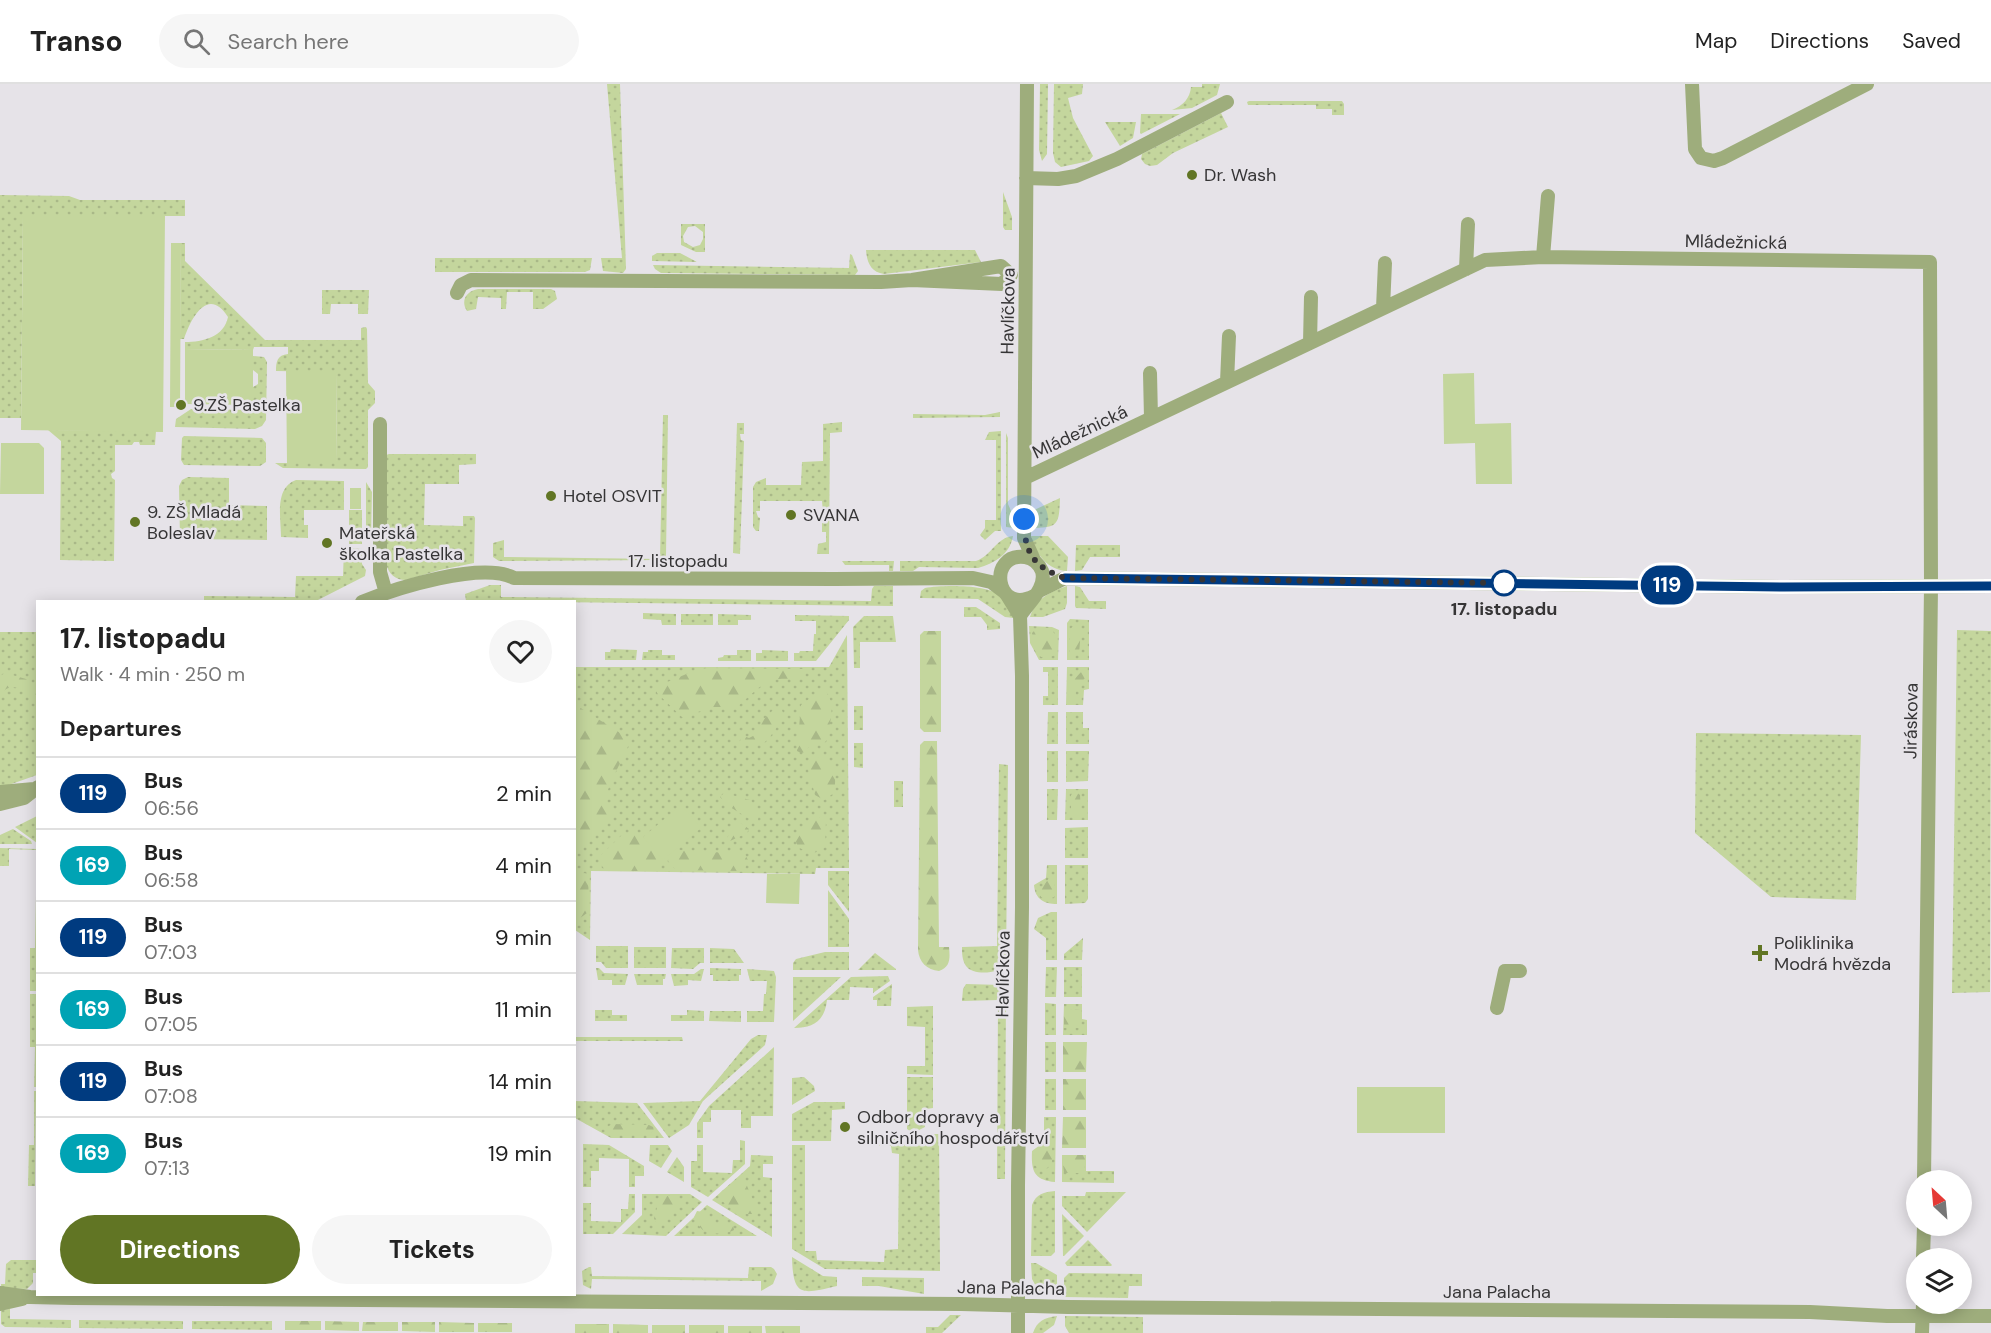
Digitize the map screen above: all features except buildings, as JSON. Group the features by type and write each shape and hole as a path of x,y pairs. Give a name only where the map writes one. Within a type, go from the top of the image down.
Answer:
{"street":[{"name":"Havlíčkova","path":"1024,538 1027,84"},
{"path":"1692,84 1695,149 1701,158 1713,160 1724,158 1867,84"},
{"path":"1026,178 1058,179 1076,176 1122,156 1227,102"},
{"path":"1542,257 1548,196"},
{"path":"1466,269 1468,224"},
{"name":"Mládežnická","path":"1025,478 1485,260 1542,257 1930,262"},
{"name":"Jiráskova","path":"1924,1170 1930,586 1930,262"},
{"path":"1383,308 1385,263"},
{"path":"457,293 461,285 471,280 881,282 912,280 1001,267 1011,275 1002,284 912,280"},
{"path":"1310,343 1311,297"},
{"path":"1227,382 1229,336"},
{"name":"Mládežnická","path":"1150,373 1151,418"},
{"path":"380,424 381,596"},
{"path":"1024,538 1041,569 1043,580 1020,616 999,581 1000,574 1024,538"},
{"path":"973,578 1023,556 1065,578"},
{"name":"17. listopadu","path":"381,596 443,577 504,573 514,578 973,578"},
{"path":"973,578 991,582 1005,593 1022,600 1043,587 1065,578 1784,587 1991,586"},
{"name":"Havlíčkova","path":"1018,1333 1022,907 1020,616"},
{"path":"0,792 36,790"},
{"path":"0,804 24,798 36,790"},
{"path":"1497,1008 1505,971 1520,971"},
{"path":"0,1293 30,1297"},
{"path":"0,1304 30,1297"},
{"name":"Jana Palacha","path":"30,1297 1799,1312 1906,1310"},
{"path":"1922,1314 1922,1333"},
{"name":"Jana Palacha","path":"1968,1314 1991,1316"}],"green space":[{"path":"607,84 620,84 626,269 623,273 603,271 601,258 622,258"},
{"path":"1040,84 1048,84 1047,154 1042,161 1039,150"},
{"path":"1054,84 1083,84 1082,94 1068,98 1073,118 1093,156 1089,161 1061,167 1055,162 1053,153"},
{"path":"1202,84 1220,84 1217,95 1192,108 1172,110 1185,101 1191,87 1202,87"},
{"path":"1249,101 1342,101 1344,115 1332,115 1332,109 1316,109 1316,105 1248,105"},
{"path":"1221,113 1228,127 1173,153 1157,165 1150,166 1141,159 1142,154"},
{"path":"1141,114 1180,114 1141,134"},
{"path":"1105,122 1136,122 1133,138 1120,146"},
{"path":"1003,192 1012,217 1012,230 1005,230 1003,227"},
{"path":"0,195 69,196 80,200 185,200 185,216 23,216 21,418 0,418"},
{"path":"23,216 165,216 163,432 21,430"},
{"path":"681,224 705,224 705,252 696,252 681,245","holes":["695,226 703,232 700,245 693,247 684,242 683,236 688,227"]},
{"path":"171,243 181,243 180,407 170,407"},
{"path":"181,243 185,243 185,261 265,340 361,340 361,328 366,327 368,383 375,391 375,403 368,410 368,467 366,469 283,468 275,463 337,463 336,372 276,371 278,360 281,356 288,354 288,347 254,347 253,350 185,349 185,342 199,341 217,334 226,324 228,317 221,308 214,304 207,305 191,322 184,339 180,339"},
{"path":"866,250 975,250 981,262 884,274 870,266"},
{"path":"657,253 680,253 697,262 652,261 652,256"},
{"path":"850,254 858,271 855,275 661,273 653,265 849,268"},
{"path":"435,258 592,258 590,270 585,272 435,272"},
{"path":"478,289 551,289 555,291 557,299 543,309 533,309 533,292 507,292 506,309 501,309 501,298 478,297 476,309 467,311 464,303 466,297"},
{"path":"322,290 369,290 368,314 358,314 358,304 331,304 330,314 322,314"},
{"path":"185,349 253,350 253,405 185,404"},
{"path":"253,356 264,357 267,362 266,420 262,426 255,429 175,427 176,419 191,409 253,410 253,387 258,384 258,374 253,370"},
{"path":"286,371 336,371 337,463 287,463"},
{"path":"1474,373 1475,424 1511,423 1512,484 1476,484 1475,443 1444,444 1443,374"},
{"path":"1000,412 1000,417 913,418 913,414 985,415"},
{"path":"663,415 668,415 666,556 662,560 499,561 493,557 493,543 504,540 504,557 660,559"},
{"path":"842,422 842,432 830,433 829,554 817,554 818,544 826,542 826,532 822,532 822,518 825,518 826,512 823,512 822,501 760,501 760,511 756,511 760,518 759,531 756,531 753,527 753,487 756,482 766,478 766,485 801,485 802,462 823,461 823,424"},
{"path":"737,423 744,423 744,434 740,434 741,440 744,441 740,554 733,553"},
{"path":"48,430 156,431 155,445 140,445 139,442 134,442 132,445 115,445 115,471 111,474 115,480 114,561 60,560 61,441"},
{"path":"1001,431 1001,531 995,531 985,540 980,535 985,528 985,520 996,520 996,440 985,440 989,432"},
{"path":"1006,433 1008,438 1008,504 1014,518 1014,528 1006,527"},
{"path":"184,436 262,438 266,443 266,462 260,466 184,465 181,460"},
{"path":"1,443 39,443 44,448 44,494 0,494"},
{"path":"476,454 476,464 459,465 459,484 425,484 424,525 463,526 463,516 474,516 474,563 406,580 396,578 389,571 386,564 386,455"},
{"path":"188,477 229,478 229,505 267,506 267,540 180,539 179,486 182,480"},
{"path":"296,480 344,481 344,510 304,510 304,525 308,525 308,538 281,537 280,504 284,490"},
{"path":"366,482 372,492 371,536 366,536"},
{"path":"350,488 361,488 361,509 350,509"},
{"path":"1060,498 1056,523 1047,527 1031,528 1032,511"},
{"path":"349,510 362,510 362,544 349,544"},
{"path":"1013,536 1009,548 1001,557 978,568 919,567 913,571 900,571 900,561 976,561 998,543"},
{"path":"1031,536 1048,536 1068,557 1067,571 1054,568 1044,560"},
{"path":"1076,545 1120,545 1120,557 1090,557 1082,570 1075,571"},
{"path":"344,548 362,549 365,576 318,600 204,600 204,596 295,597 296,576 343,576"},
{"path":"842,561 894,561 893,571 889,571 889,565 845,565"},
{"path":"490,585 501,585 501,597 871,601 874,586 893,586 893,606 466,600 465,594"},
{"path":"954,586 977,588 996,593 1002,597 1014,618 1005,617 978,599 920,598 921,591 925,588"},
{"path":"1067,586 1065,609 1043,617 1030,617 1036,605 1044,597"},
{"path":"1075,586 1080,587 1089,601 1106,601 1106,609 1076,608"},
{"path":"964,607 976,607 1000,623 1000,629 987,630 987,625 981,617 964,617"},
{"path":"643,613 676,614 676,625 662,625 661,620 643,619"},
{"path":"681,614 713,614 713,625 681,625"},
{"path":"718,614 751,615 751,620 738,620 738,625 718,625"},
{"path":"795,615 849,616 849,620 816,661 794,661 794,653 813,651 814,634 816,634 816,621 795,621"},
{"path":"864,616 893,616 896,642 860,642 860,668 854,668 853,627"},
{"path":"1070,619 1089,620 1089,660 1067,660 1067,623"},
{"path":"1076,624 1081,630 1079,654 1075,656 1070,653 1070,629"},
{"path":"1029,626 1052,627 1059,630 1058,660 1039,660 1030,643"},
{"path":"1037,628 1049,628 1054,633 1056,653 1053,656 1041,657 1035,651 1032,633"},
{"path":"1957,630 1991,631 1990,992 1952,993"},
{"path":"924,631 941,631 941,732 924,732 920,728 920,635"},
{"path":"0,632 36,632 36,775 0,788"},
{"path":"847,635 849,868 816,868 815,874 591,871 590,940 576,931 576,667 829,667"},
{"path":"611,649 637,650 636,660 605,660 605,652 610,652"},
{"path":"648,650 662,650 662,655 675,655 675,660 642,660 643,652 648,652"},
{"path":"737,650 751,650 751,661 718,661 718,658 724,655 737,655"},
{"path":"762,650 788,651 788,661 756,661 756,653 762,653"},
{"path":"1043,667 1058,667 1058,705 1043,705 1043,696 1048,696 1048,672 1043,672"},
{"path":"1067,667 1089,667 1089,689 1084,690 1083,705 1066,705"},
{"path":"707,668 805,670 793,678 766,683 736,707 711,707 685,717 682,717 657,693 657,687 660,685 696,670"},
{"path":"1082,671 1086,677 1076,688 1075,701 1070,702 1069,685"},
{"path":"5,673 26,679 36,689 36,700 15,687 6,689 0,694 0,676"},
{"path":"824,688 831,707 831,720 826,741 822,745 812,743 805,752 801,753 797,751 801,705"},
{"path":"854,706 863,706 863,730 854,730"},
{"path":"576,707 625,736 629,744 607,793 606,801 611,820 576,854"},
{"path":"773,710 782,710 784,716 766,741 755,746 738,743 744,736 749,738 755,735 762,721"},
{"path":"1048,712 1058,712 1058,744 1047,744"},
{"path":"1066,712 1083,712 1083,728 1089,728 1089,744 1066,744"},
{"path":"1696,733 1861,735 1856,900 1771,897 1695,833"},
{"path":"924,741 937,741 939,947 949,947 950,954 948,964 939,971 924,965 918,950 920,745"},
{"path":"854,743 863,743 863,768 854,767"},
{"path":"1047,751 1058,751 1058,782 1047,782"},
{"path":"1066,751 1089,751 1088,781 1066,782"},
{"path":"823,756 831,763 835,777 834,793 824,800 815,795 807,765 811,759"},
{"path":"999,764 1008,765 1006,964 993,972 980,972 966,966 962,947 997,946"},
{"path":"894,781 903,781 903,807 894,807"},
{"path":"1047,789 1058,789 1057,820 1047,820"},
{"path":"1066,789 1088,789 1088,820 1065,820"},
{"path":"1075,791 1080,795 1081,813 1075,817 1071,813 1071,795"},
{"path":"724,793 750,800 759,810 758,820 753,821 730,807 720,797"},
{"path":"681,805 701,828 663,860 643,837"},
{"path":"36,816 36,842 15,827"},
{"path":"816,816 826,820 825,847 812,853 798,847 795,839"},
{"path":"741,823 749,829 747,833 730,841 727,840 735,825"},
{"path":"1088,827 1088,858 1065,858 1065,828"},
{"path":"13,829 32,844 0,844 0,835"},
{"path":"624,833 640,835 660,858 655,869 651,871 609,871 603,867 600,856"},
{"path":"0,848 36,849 9,849 9,866 0,866"},
{"path":"678,850 729,853 743,851 748,860 741,871 676,870 668,861 669,856"},
{"path":"1047,865 1057,865 1057,904 1041,900 1036,894 1034,885 1046,878"},
{"path":"1065,865 1088,865 1088,899 1085,903 1065,904"},
{"path":"828,871 849,871 849,912 828,885"},
{"path":"585,873 588,875 589,909 576,921 576,876"},
{"path":"767,874 800,874 799,904 766,903"},
{"path":"1050,877 1055,880 1054,897 1047,900 1041,897 1039,891"},
{"path":"828,890 849,919 849,947 828,947"},
{"path":"36,895 36,991 30,991 30,948 35,948"},
{"path":"1051,912 1057,912 1057,960 1046,960 1046,938 1034,929 1038,918"},
{"path":"1083,938 1082,960 1064,960 1064,954"},
{"path":"596,946 628,946 628,968 606,968 601,962 596,962"},
{"path":"634,947 666,947 666,968 634,968"},
{"path":"672,948 704,948 704,963 700,963 693,969 671,968"},
{"path":"710,948 734,949 744,963 710,963"},
{"path":"825,952 849,952 849,970 793,970 793,963 796,959"},
{"path":"875,953 896,969 896,970 858,970"},
{"path":"1046,967 1057,967 1056,997 1045,997"},
{"path":"1064,967 1082,967 1082,997 1064,997"},
{"path":"596,968 604,973 628,974 625,985 612,985 612,980 598,980"},
{"path":"710,968 741,969 739,981 713,981"},
{"path":"704,969 701,981 688,980 688,985 674,986 671,974 694,974"},
{"path":"747,969 774,971 776,977 774,1022 747,1022 747,1011 763,1011 767,981 750,981"},
{"path":"634,974 666,974 663,985 637,985"},
{"path":"888,976 890,981 873,993 873,988 850,987 849,1000 827,1000 821,1018 813,1024 794,1028 851,977"},
{"path":"793,977 841,977 793,1021"},
{"path":"892,984 891,1006 877,1006 877,1000 873,1000 873,997"},
{"path":"966,984 1002,985 1006,991 1005,1179 997,1179 998,1000 962,1001"},
{"path":"30,994 36,994 36,1087 34,1087 35,1047 30,1047"},
{"path":"1045,1003 1056,1004 1056,1035 1045,1035"},
{"path":"1064,1004 1082,1004 1082,1019 1087,1020 1087,1035 1063,1035"},
{"path":"933,1006 933,1075 907,1074 907,1066 925,1066 925,1027 907,1026 907,1007"},
{"path":"1067,1009 1081,1010 1081,1028 1064,1028 1064,1011"},
{"path":"595,1010 612,1010 612,1015 627,1015 627,1021 595,1021"},
{"path":"687,1010 704,1011 704,1021 671,1021 671,1015 687,1015"},
{"path":"710,1011 741,1011 741,1022 709,1021"},
{"path":"758,1035 767,1035 765,1045 703,1101 689,1125 669,1138 643,1103 700,1101 751,1039"},
{"path":"576,1037 682,1037 683,1041 576,1041"},
{"path":"1045,1042 1056,1042 1056,1072 1045,1072"},
{"path":"1063,1042 1087,1042 1086,1072 1063,1072"},
{"path":"774,1047 773,1116 751,1116 751,1128 741,1128 741,1110 711,1110 711,1122 703,1122 703,1138 697,1138 697,1123 709,1106"},
{"path":"804,1077 814,1086 815,1091 792,1105 792,1078"},
{"path":"907,1077 933,1077 933,1108 926,1109 925,1127 913,1133 907,1129"},
{"path":"1045,1079 1056,1079 1056,1110 1045,1110"},
{"path":"1063,1079 1086,1079 1086,1110 1063,1110"},
{"path":"1357,1087 1445,1087 1445,1133 1357,1133"},
{"path":"34,1091 36,1091 35,1186 28,1186 29,1145 34,1145"},
{"path":"576,1101 637,1103 664,1138 611,1138 576,1119"},
{"path":"814,1102 845,1102 845,1109 832,1110 831,1141 792,1141 792,1114"},
{"path":"1044,1117 1056,1117 1055,1182 1038,1177 1032,1164 1032,1151 1044,1142"},
{"path":"1063,1117 1086,1117 1086,1148 1062,1148"},
{"path":"612,1124 649,1125 654,1131 648,1135 610,1135 606,1128"},
{"path":"939,1134 940,1271 825,1269 792,1249 792,1145 805,1145 805,1251 816,1251 817,1260 884,1262 885,1250 898,1249 899,1154 892,1153 891,1146 865,1145 865,1135"},
{"path":"740,1140 745,1141 745,1164 708,1197 691,1187 691,1161 697,1161 697,1145 703,1145 703,1172 732,1173 733,1160 740,1160"},
{"path":"583,1144 609,1145 644,1166 644,1176 635,1176 635,1187 629,1187 629,1159 599,1158 599,1171 591,1171 591,1187 583,1187"},
{"path":"1045,1144 1052,1147 1052,1164 1047,1168 1038,1168 1034,1164 1033,1153"},
{"path":"650,1145 668,1145 672,1151 661,1168 649,1161"},
{"path":"751,1155 773,1156 773,1164 763,1164 763,1177 772,1178 772,1237 712,1200 750,1166"},
{"path":"1062,1155 1086,1155 1086,1171 1114,1171 1114,1183 1062,1182"},
{"path":"1062,1155 1086,1155 1084,1173 1064,1173"},
{"path":"677,1157 684,1167 684,1182 667,1172"},
{"path":"737,1179 745,1181 757,1210 754,1214 740,1214 719,1199 721,1192"},
{"path":"1055,1191 1055,1252 1051,1256 1031,1256 1032,1205 1041,1194"},
{"path":"1086,1192 1126,1192 1087,1232 1062,1206 1062,1196 1085,1196"},
{"path":"629,1194 635,1194 635,1212 613,1234 583,1234 583,1203 591,1203 591,1221 621,1222 621,1209 628,1209"},
{"path":"642,1194 690,1194 702,1202 666,1236 622,1234 642,1215"},
{"path":"666,1196 678,1196 681,1203 674,1213 657,1224 654,1219 659,1200"},
{"path":"707,1205 757,1236 674,1236"},
{"path":"697,1211 703,1212 710,1223 730,1223 734,1230 710,1233 703,1230 694,1217"},
{"path":"1062,1214 1084,1236 1064,1256 1063,1256"},
{"path":"1088,1240 1111,1266 1067,1266 1065,1263"},
{"path":"792,1257 823,1276 837,1277 837,1286 815,1291 802,1290 797,1286 795,1280"},
{"path":"11,1260 36,1260 33,1283 27,1289 1,1288 1,1284 5,1284 6,1264"},
{"path":"1031,1263 1036,1263 1057,1275 1057,1297 1038,1290 1032,1279"},
{"path":"591,1267 592,1276 748,1278 749,1267 771,1267 777,1274 773,1284 761,1291 761,1281 592,1279 591,1289 583,1285 582,1271"},
{"path":"1069,1273 1142,1274 1142,1286 1129,1286 1128,1298 1064,1297 1064,1278"},
{"path":"862,1277 924,1278 924,1294 879,1286 862,1286"},
{"path":"10,1309 10,1319 71,1320 71,1328 5,1327 1,1324 1,1310"},
{"path":"950,1315 961,1315 942,1333 926,1333 926,1327 938,1327"},
{"path":"1057,1316 1054,1325 1043,1333 1033,1333 1042,1321"},
{"path":"1065,1316 1143,1317 1143,1333 1069,1333 1065,1326"},
{"path":"79,1320 183,1321 183,1329 79,1328"},
{"path":"192,1321 272,1321 272,1330 192,1329"},
{"path":"285,1321 321,1321 321,1330 285,1330"},
{"path":"325,1321 359,1322 359,1331 325,1330"},
{"path":"363,1322 398,1322 398,1331 362,1331"},
{"path":"402,1322 435,1322 435,1332 402,1331"},
{"path":"439,1322 474,1323 474,1332 439,1332"},
{"path":"478,1323 512,1323 512,1332 478,1332"},
{"path":"575,1324 609,1324 609,1333 575,1333"},
{"path":"613,1324 648,1325 648,1333 613,1333"},
{"path":"652,1325 685,1325 685,1333 652,1333"},
{"path":"689,1325 724,1325 724,1333 689,1333"},
{"path":"728,1326 762,1326 762,1333 728,1333"},
{"path":"765,1326 800,1326 800,1333 766,1333"}],"bus line":[{"name":"119","path":"1065,578 1784,587 1991,586"}],"place":[{"name":"Dr. Wash","path":"1192,175"},
{"name":"9.ZŠ Pastelka","path":"181,405"},
{"name":"Hotel OSVIT","path":"551,496"},
{"name":"SVANA","path":"791,515"},
{"name":"9. ZŠ Mladá Boleslav","path":"135,522"},
{"name":"Mateřská školka Pastelka","path":"327,543"},
{"name":"17. listopadu","path":"1504,583"},
{"name":"Poliklinika Modrá hvězda","path":"1760,953"},
{"name":"Odbor dopravy a silničního hospodářství","path":"845,1127"}],"route":[{"path":"1024,519 1024,538 1031,556 1042,567 1065,578 1504,583"}]}
